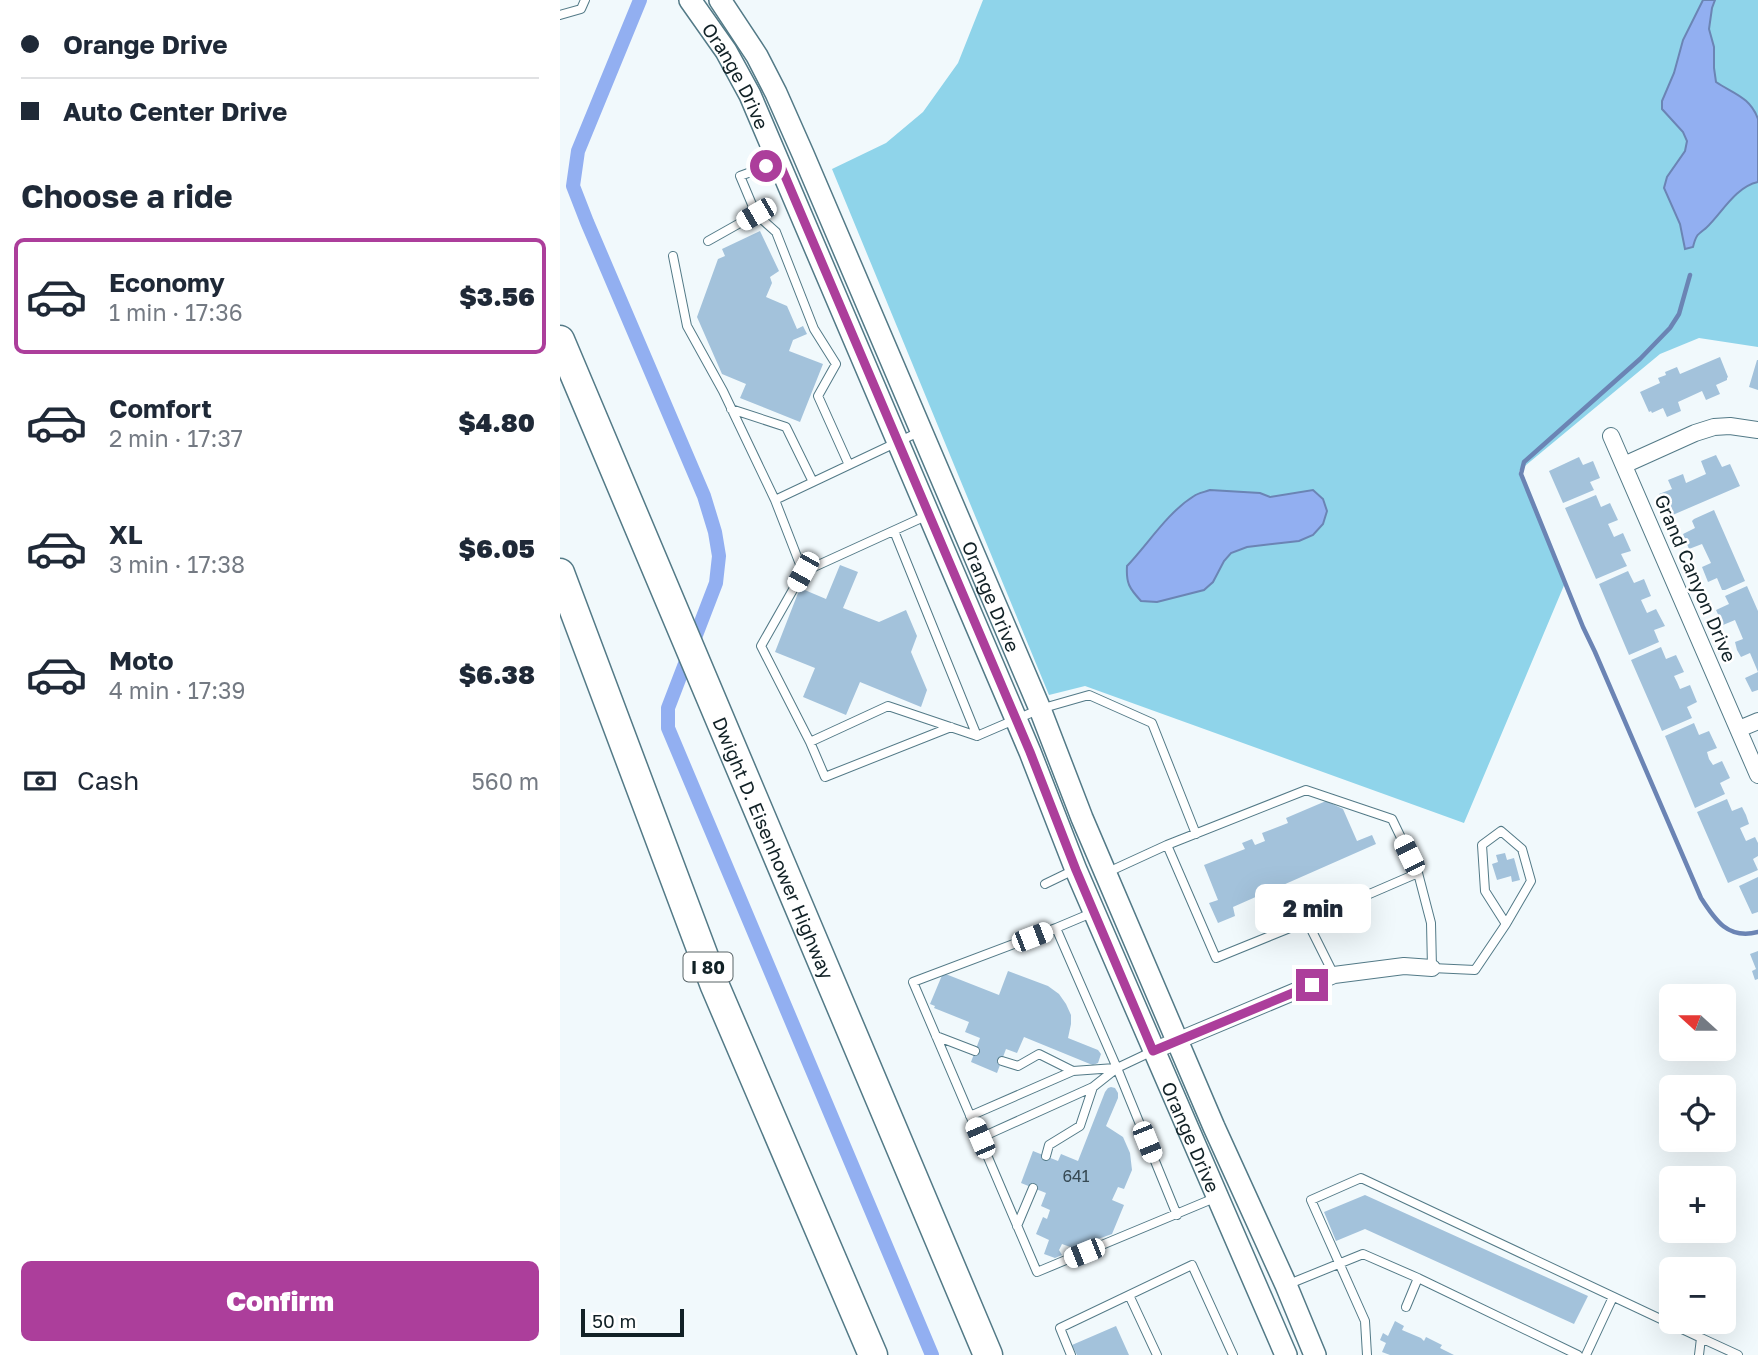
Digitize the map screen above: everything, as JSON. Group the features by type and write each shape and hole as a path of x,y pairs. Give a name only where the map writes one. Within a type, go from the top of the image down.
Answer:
{"highway":[{"name":"Dwight D. Eisenhower Highway","path":"560,340 988,1355"},
{"name":"I 80","path":"560,573 716,986 873,1355"}],"street":[{"name":"Orange Drive","path":"690,0 726,51 750,95 1016,719 1076,870 1286,1355"},
{"name":"Orange Drive","path":"720,0 757,56 803,153 1040,709 1082,818 1315,1355"},
{"path":"779,162 803,153"},
{"path":"1624,465 1714,427 1758,430"},
{"name":"Grand Canyon Drive","path":"1611,436 1758,775"},
{"path":"1739,729 1758,722"},
{"path":"1153,1051 1334,975 1404,966 1432,968"}],"lane":[{"path":"560,15 581,9 585,0"},
{"path":"779,162 740,176 756,214 776,232 814,329 836,364 818,396 849,464"},
{"path":"708,241 756,214"},
{"path":"673,256 687,326 775,500 803,572"},
{"path":"731,409 786,427 813,482"},
{"path":"775,500 921,431"},
{"path":"929,514 803,572 761,646 825,777 951,727"},
{"path":"894,531 976,736"},
{"path":"810,742 888,706 976,736 1040,709 1089,695 1152,723 1196,834"},
{"path":"1106,873 1167,845 1306,790 1392,819 1418,873 1431,923 1432,968 1475,970 1506,925 1531,881 1522,849 1501,831 1482,845 1485,891 1506,925"},
{"path":"1167,845 1216,958 1418,873"},
{"path":"1045,884 1076,870"},
{"path":"1094,912 913,982 1017,1226 1037,1272 1217,1197"},
{"path":"1307,921 1334,975"},
{"path":"1056,928 1177,1215"},
{"path":"936,1036 975,1051"},
{"path":"980,1138 1094,1087 1117,1068 1153,1051"},
{"path":"1002,1061 1018,1066 1040,1054 1073,1071"},
{"path":"970,1116 1073,1071 1117,1068"},
{"path":"1046,1156 1049,1145 1080,1126 1094,1087"},
{"path":"1367,1355 1365,1321 1311,1200 1361,1178 1738,1355"},
{"path":"1017,1226 1033,1188"},
{"path":"1286,1286 1363,1254 1578,1355"},
{"path":"1071,1355 1060,1328 1192,1265 1233,1355"},
{"path":"1406,1307 1418,1278"},
{"path":"1129,1295 1157,1355"},
{"path":"1586,1355 1613,1297"},
{"path":"1699,1355 1701,1338"}],"shaded area":[{"path":"983,0 1758,0 1758,347 1699,338 1660,354 1519,471 1565,583 1464,823 1085,686 1049,695 832,169 886,143 923,112 958,63"},
{"path":"1703,0 1715,0 1709,29 1714,47 1716,82 1746,101 1758,119 1758,182 1742,189 1698,235 1693,247 1685,249 1680,224 1664,188 1667,177 1685,151 1687,141 1683,132 1662,109 1662,101 1674,73 1683,40"},
{"path":"1210,490 1260,493 1270,497 1313,490 1323,499 1327,511 1323,524 1313,535 1299,541 1247,547 1231,553 1213,582 1204,590 1157,602 1141,601 1129,585 1127,566 1176,511 1196,495"}],"building":[{"path":"760,231 779,271 770,277 772,283 766,297 787,306 797,329 803,326 807,334 793,340 789,351 823,364 800,422 740,398 746,384 722,374 697,317 718,259 725,256 722,249"},
{"path":"1720,357 1728,377 1716,385 1720,394 1706,400 1702,391 1678,402 1681,411 1667,417 1663,408 1649,412 1640,392 1660,383 1658,378 1666,375 1665,372 1677,367 1680,374"},
{"path":"1758,360 1758,390 1749,387"},
{"path":"1716,455 1722,467 1730,464 1740,486 1668,517 1659,494 1672,489 1668,480 1683,474 1686,483 1706,474 1701,461"},
{"path":"1579,457 1583,465 1593,461 1600,478 1590,482 1594,490 1563,503 1549,471"},
{"path":"1596,495 1601,507 1610,503 1618,520 1608,524 1614,537 1623,533 1631,551 1621,554 1627,566 1596,579 1565,508"},
{"path":"1714,510 1745,581 1725,590 1722,590 1717,578 1708,582 1702,567 1711,563 1702,544 1689,549 1683,534 1695,528 1692,521 1694,519"},
{"path":"840,565 858,572 843,608 879,622 906,610 917,636 911,652 927,690 921,707 860,682 846,715 803,697 815,668 775,652 800,588 826,599"},
{"path":"1628,571 1634,583 1644,579 1651,596 1641,600 1647,613 1656,609 1665,626 1654,630 1659,642 1629,655 1599,584"},
{"path":"1747,586 1758,611 1758,672 1750,653 1741,657 1737,650 1735,642 1743,639 1735,620 1723,625 1716,610 1729,604 1725,596"},
{"path":"1661,647 1666,659 1676,655 1684,672 1674,676 1680,689 1690,685 1697,702 1687,707 1692,718 1662,731 1631,660"},
{"path":"1758,672 1758,690 1752,692 1745,678"},
{"path":"1694,723 1699,735 1709,731 1717,748 1707,752 1709,759 1713,765 1722,761 1730,778 1720,783 1725,794 1695,808 1665,736"},
{"path":"1727,799 1732,811 1742,807 1746,815 1749,824 1740,828 1746,841 1755,837 1758,843 1758,856 1753,859 1758,870 1728,883 1697,812"},
{"path":"1326,801 1343,809 1357,841 1372,835 1376,844 1233,907 1235,916 1218,923 1209,903 1218,900 1204,865 1245,849 1242,843 1252,839 1255,845 1265,841 1262,833 1288,823 1286,818"},
{"path":"1505,853 1507,860 1514,858 1520,880 1512,882 1511,876 1497,880 1492,864 1498,862 1496,855"},
{"path":"1758,877 1758,912 1752,914 1739,886"},
{"path":"1758,951 1758,979 1755,980 1752,971 1756,969 1750,954"},
{"path":"1008,971 1048,986 1059,994 1071,1015 1068,1038 1098,1050 1101,1054 1098,1063 1090,1064 1024,1037 1017,1053 1006,1049 997,1073 971,1062 980,1038 965,1032 969,1022 930,1004 943,973 999,995"},
{"path":"1111,1087 1115,1088 1118,1098 1106,1126 1123,1137 1130,1153 1132,1170 1124,1189 1118,1187 1112,1200 1124,1205 1112,1234 1073,1248 1062,1244 1059,1250 1062,1255 1055,1258 1044,1254 1049,1240 1036,1234 1043,1217 1047,1219 1050,1210 1041,1206 1046,1193 1021,1183 1033,1151 1058,1161 1061,1154 1078,1161 1105,1092"},
{"path":"1365,1195 1588,1296 1574,1324 1365,1229 1336,1241 1324,1212"},
{"path":"1395,1321 1404,1326 1402,1330 1424,1341 1426,1337 1454,1355 1390,1355 1382,1352 1386,1343 1380,1340 1383,1333 1388,1336"},
{"path":"1116,1326 1129,1355 1077,1355 1072,1345"}],"waterway":[{"path":"640,0 578,151 573,186 704,496 715,532 719,556 716,583 668,708 668,728 932,1355"},
{"path":"1690,275 1679,314 1670,328 1640,359 1524,462 1521,474 1583,627 1701,898 1717,921 1730,931 1748,934 1758,932"}],"route":[{"path":"766,166 779,162 1030,752 1076,870 1153,1051 1312,985"}]}
